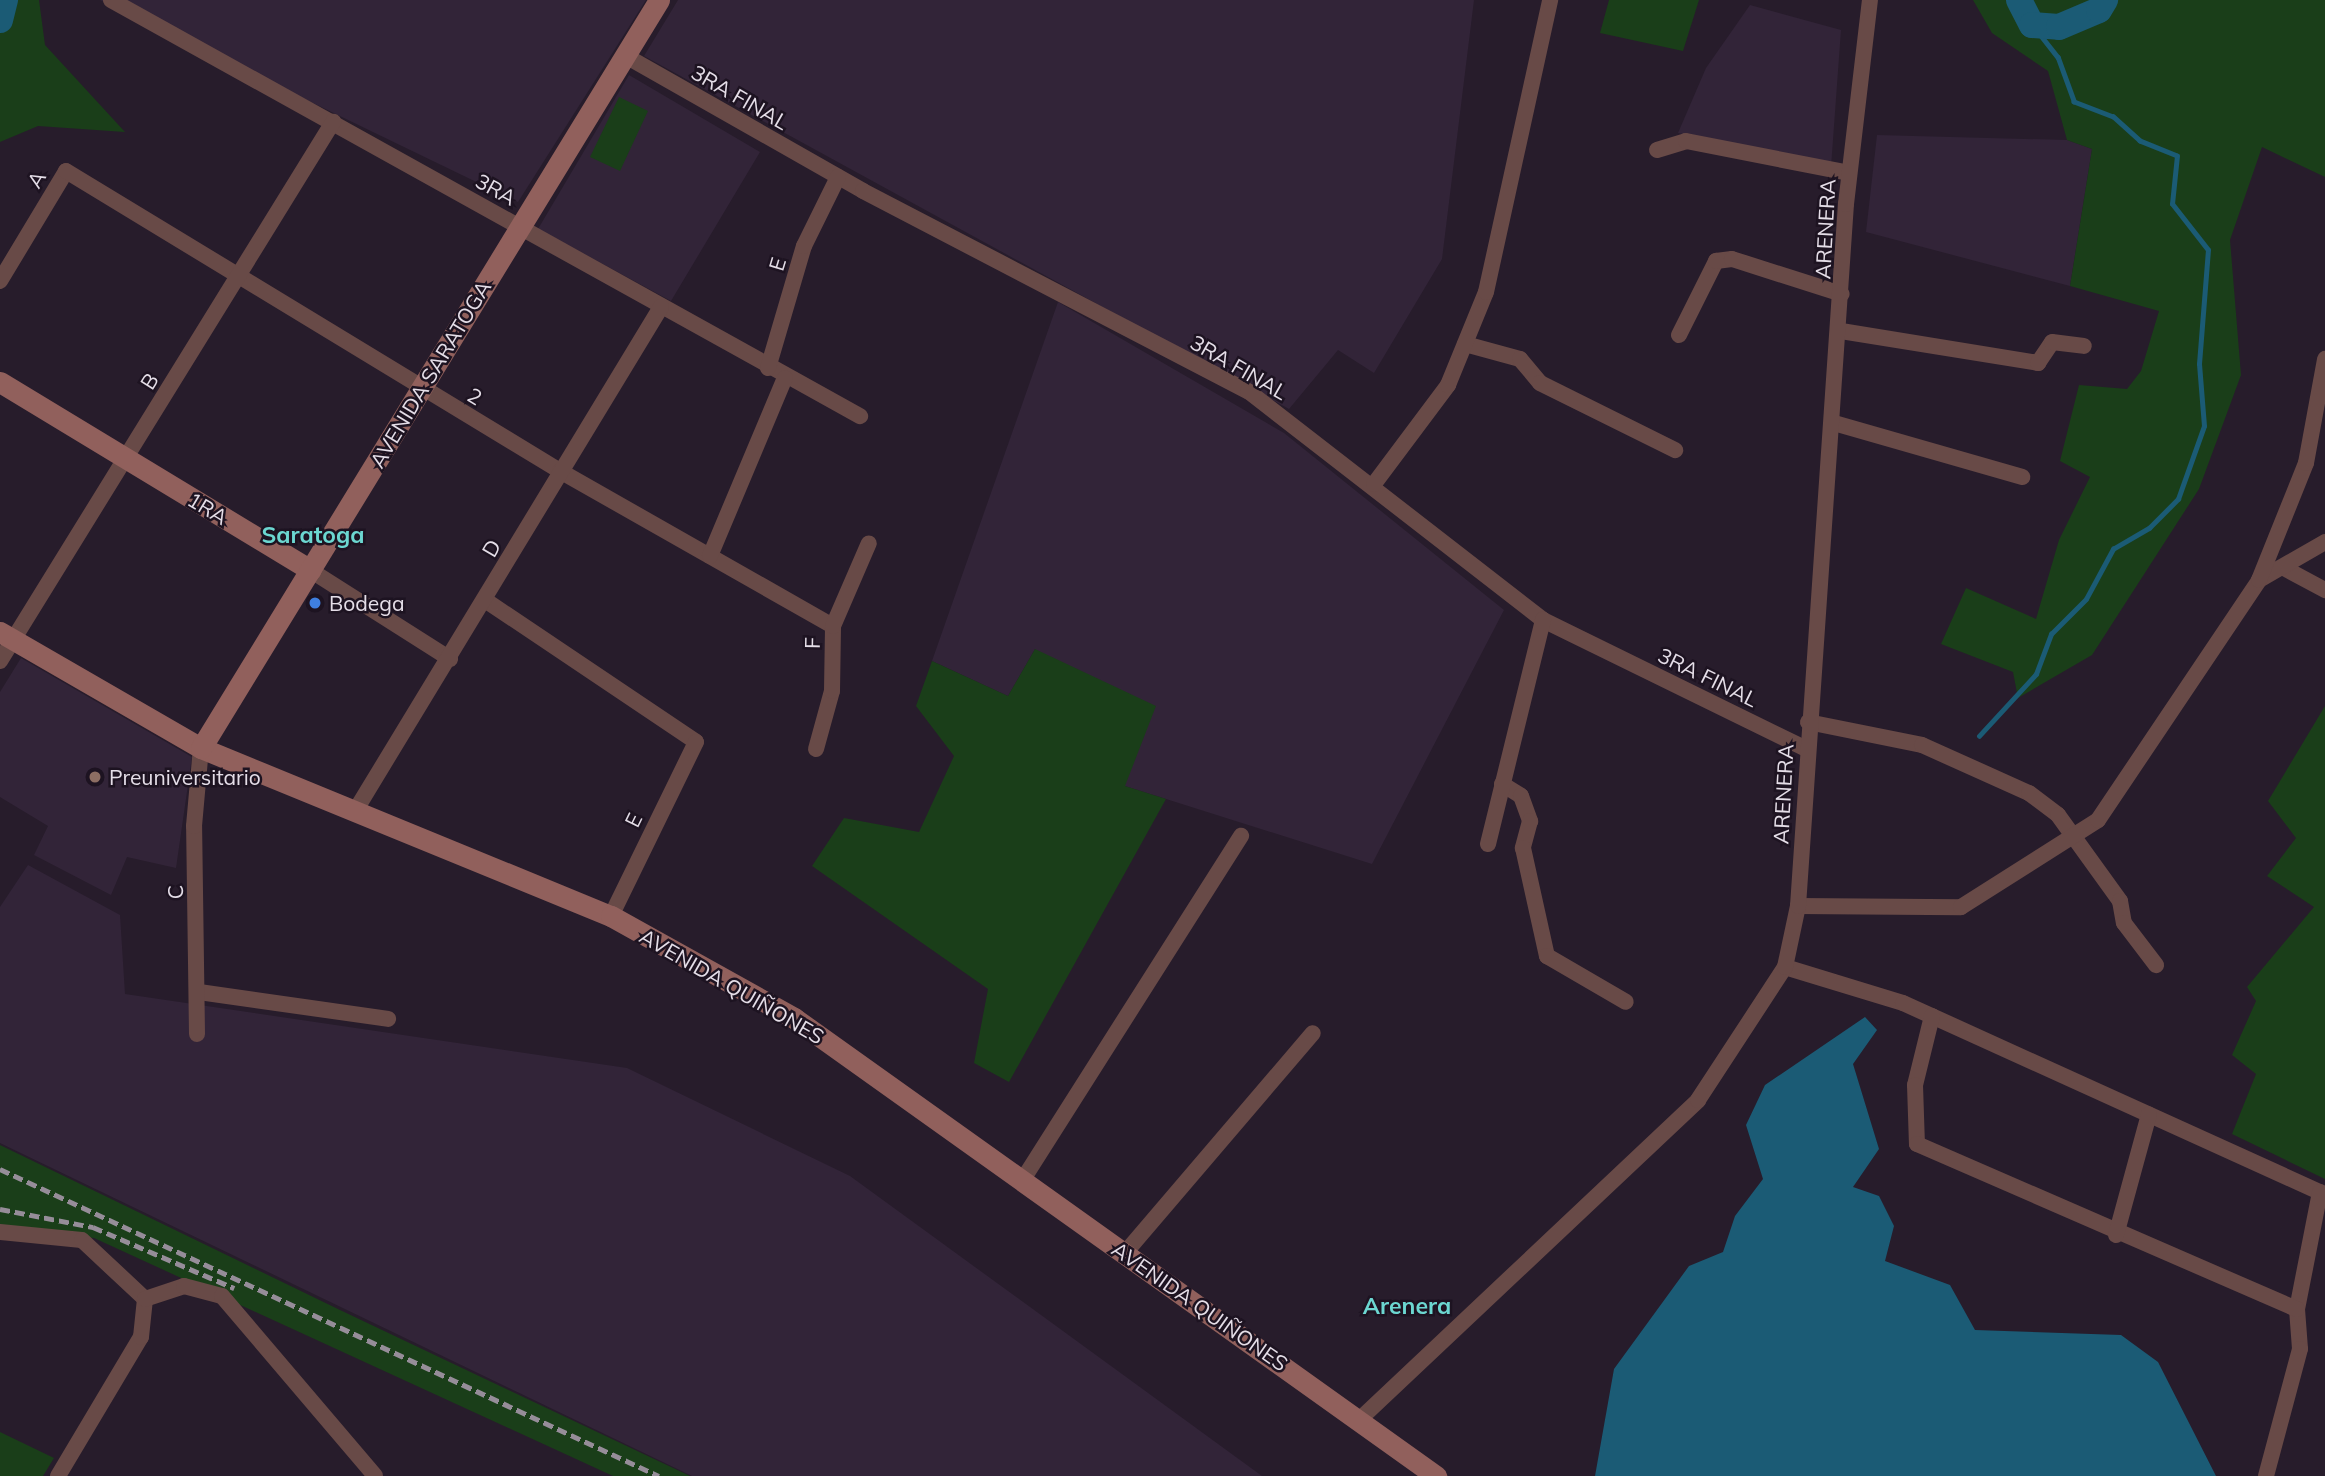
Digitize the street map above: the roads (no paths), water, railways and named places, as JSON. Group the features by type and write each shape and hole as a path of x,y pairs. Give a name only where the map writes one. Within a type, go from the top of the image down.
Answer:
{"main road":[{"name":"AVENIDA SARATOGA","path":"201,748 659,0"},
{"name":"1RA","path":"0,382 310,570"},
{"name":"AVENIDA QUIÑONES","path":"7,636 201,748 357,808 611,916 794,1018 1436,1476"}],"street":[{"name":"3RA","path":"111,0 519,226 785,378 860,416"},
{"path":"1374,484 1448,385 1465,344 1514,182 1549,0"},
{"name":"ARENERA","path":"1359,1420 1698,1100 1785,967 1798,906 1808,722 1841,331 1849,173 1870,0"},
{"name":"3RA FINAL","path":"624,55 838,177 1248,391 1374,484 1543,620 1808,750"},
{"name":"B","path":"0,661 7,636 126,458 333,122"},
{"path":"1657,150 1686,141 1849,173"},
{"name":"2","path":"66,171 560,471 833,626"},
{"name":"A","path":"0,281 66,171"},
{"name":"E","path":"768,368 804,246 838,177"},
{"path":"1679,335 1716,261 1732,259 1842,294"},
{"name":"D","path":"357,808 450,659 660,307"},
{"path":"1841,331 2038,363 2052,342 2084,346"},
{"path":"1465,344 1520,359 1540,383 1675,450"},
{"path":"1798,906 1961,907 2076,839 2098,820 2259,579 2306,463 2325,359"},
{"path":"710,556 785,378"},
{"path":"1834,423 2022,477"},
{"path":"2259,579 2284,568 2325,542"},
{"name":"F","path":"816,750 832,691 833,626 869,543"},
{"path":"2284,568 2325,590"},
{"name":"1RA","path":"310,570 450,659"},
{"name":"E","path":"485,600 696,742 611,916"},
{"path":"1488,844 1543,620"},
{"path":"1808,722 1922,745 2029,793 2076,839 2156,965"},
{"name":"C","path":"197,1034 199,992 194,826 201,748"},
{"path":"1503,784 1521,796 1530,821 1523,848 1547,956 1626,1002"},
{"path":"1021,1181 1241,836"},
{"path":"1785,967 1932,1016 2320,1192 2297,1309 2300,1349 2266,1476"},
{"path":"199,992 388,1019"},
{"path":"1932,1016 1914,1085 1917,1144 2116,1235 2297,1309"},
{"path":"1125,1253 1314,1033"},
{"path":"2116,1235 2149,1114"},
{"path":"0,1232 82,1240 145,1299"},
{"path":"145,1299 184,1286 222,1296 375,1476"},
{"path":"58,1476 141,1337 145,1299"}],"water":[{"path":"1865,1017 1877,1030 1853,1064 1879,1149 1853,1187 1879,1196 1894,1226 1885,1261 1950,1285 1975,1330 2121,1335 2158,1362 2216,1476 1595,1476 1614,1369 1689,1266 1723,1252 1735,1216 1763,1179 1746,1125 1765,1085"}],"waterway":[{"path":"0,20 5,0"},
{"path":"2019,0 2032,25 2059,27 2099,10 2105,0"},
{"path":"1979,736 2036,674 2051,634 2086,599 2113,549 2149,528 2178,499 2204,426 2199,364 2208,250 2172,204 2177,156 2140,141 2113,117 2074,102 2058,58 2032,25"}],"railway":[{"path":"0,1169 659,1476"},
{"path":"0,1209 93,1227 234,1288"}],"place":[{"name":"Bodega","path":"315,603"},
{"name":"Preuniversitario","path":"95,777"}],"district":[{"name":"Saratoga","path":"313,535"},
{"name":"Arenera","path":"1407,1306"}]}
